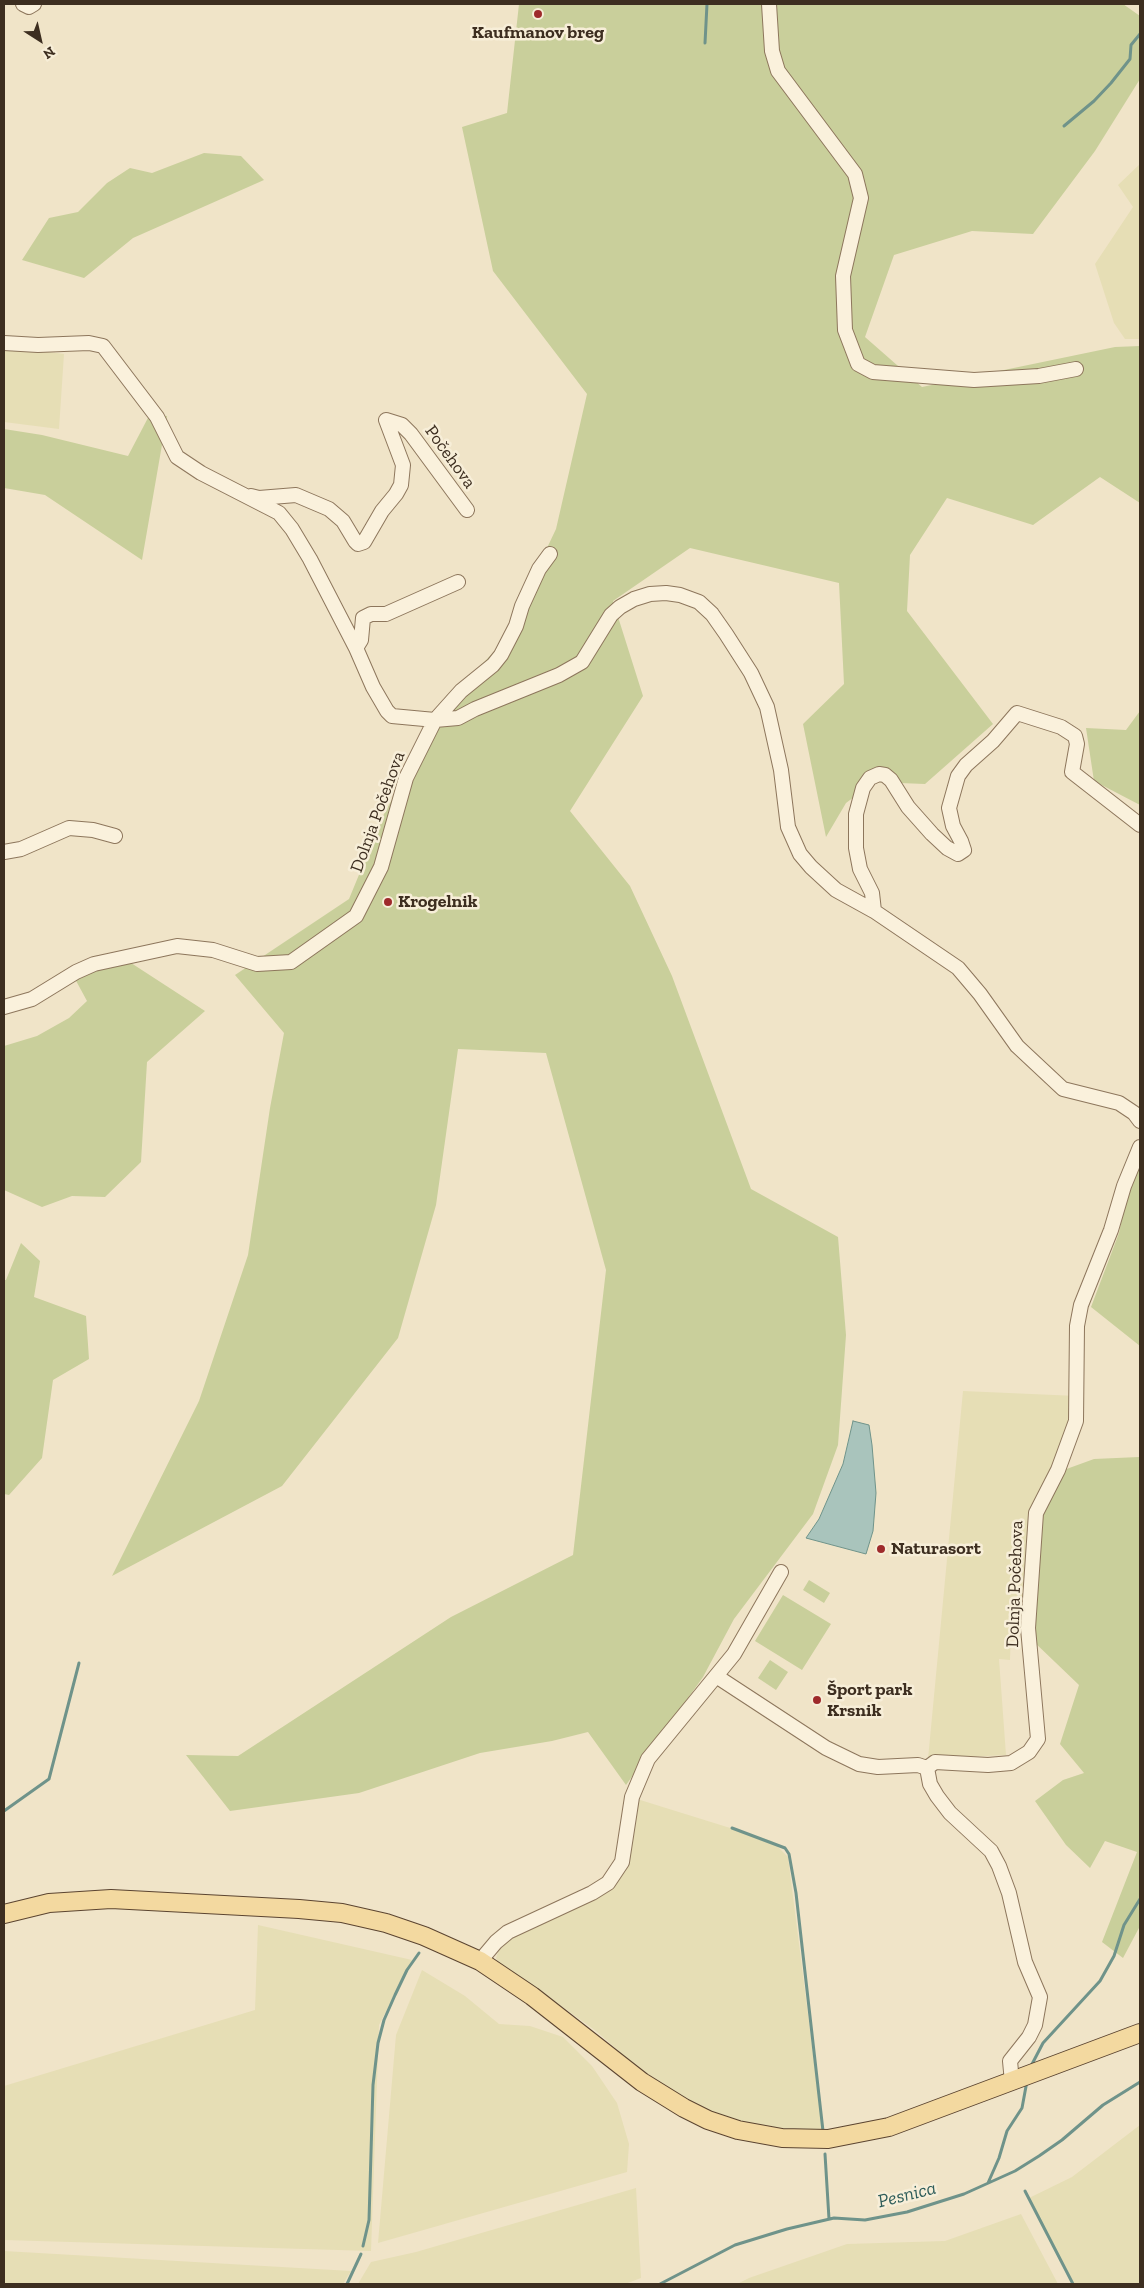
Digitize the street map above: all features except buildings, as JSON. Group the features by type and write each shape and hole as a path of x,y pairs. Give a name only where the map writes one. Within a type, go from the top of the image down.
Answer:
{"main road":[{"path":"4,1914 49,1903 94,1899 319,1910 366,1918 405,1929 443,1944 480,1962 532,1996 657,2092 708,2120 749,2133 782,2138 828,2139 867,2133 909,2121 1140,2033"}],"street":[{"path":"23,4 29,7 34,4"},
{"path":"770,4 772,51 778,71 855,174 861,198 843,276 845,330 858,364 873,372 974,380 1039,376 1076,369"},
{"name":"Počehova","path":"4,343 38,345 89,343 103,346 157,417 177,457 201,473 279,513 292,529 310,559 356,648 372,687 387,711 392,716 434,720"},
{"name":"Počehova","path":"239,493 259,498 296,495 329,509 343,521 358,544 364,542 382,510 401,485 403,465 386,420 402,425 411,434 467,510"},
{"path":"434,720 461,691 493,665 507,648 522,606 539,569 550,554"},
{"path":"356,648 360,640 363,618 371,614 386,614 394,611 458,582"},
{"path":"434,720 458,718 475,709 559,675 582,662 611,615 634,599 650,594 666,593 680,595 699,602 712,614 726,634 751,673 767,707 780,770 788,827 800,854 829,884 948,960 966,975 1017,1046 1063,1089 1118,1103 1134,1113 1140,1120"},
{"path":"874,911 872,893 860,869 856,848 856,814 863,788 870,778 879,774 885,775 891,780 908,807 947,848 958,854 964,850 953,826 949,808 958,776 966,765 993,741 1017,713 1068,729 1075,736 1078,744 1072,772 1140,825"},
{"name":"Dolnja Počehova","path":"4,1006 32,999 76,972 94,964 177,946 213,950 257,964 291,962 356,916 381,867 406,778 434,720"},
{"path":"4,852 21,848 69,828 93,830 115,836"},
{"name":"Dolnja Počehova","path":"716,1676 826,1748 859,1764 878,1767 918,1765 927,1768 935,1762 988,1765 1011,1763 1029,1752 1038,1739 1028,1628 1036,1512 1058,1470 1076,1421 1077,1326 1081,1305 1140,1146"},
{"path":"480,1962 496,1942 508,1932 587,1896 608,1882 622,1862 632,1797 648,1759 734,1654 782,1572"},
{"path":"927,1768 930,1784 950,1813 991,1851 1000,1866 1009,1893 1025,1962 1040,1997 1034,2026 1029,2037 1010,2061 1024,2077"}],"shaded area":[{"path":"1140,164 1140,339 1125,339 1114,323 1095,264 1133,207 1118,185"},
{"path":"4,346 64,354 59,429 4,422"},
{"path":"963,1391 1077,1396 1028,1628 1011,1629 1010,1660 999,1659 1006,1755 928,1759"},
{"path":"637,1799 772,1841 788,1857 823,2133 768,2130 705,2114 656,2084 596,2031 498,1964 496,1958 501,1944 603,1891 624,1870"},
{"path":"258,1925 412,1960 379,2025 371,2251 4,2240 4,2086 255,2010"},
{"path":"422,1970 465,1996 499,2024 530,2026 563,2037 592,2066 617,2103 629,2144 627,2172 378,2243 396,2035"},
{"path":"1140,2125 1140,2284 1072,2284 1029,2198 1072,2177"},
{"path":"636,2188 641,2278 625,2284 358,2284 371,2262 416,2252"},
{"path":"1021,2214 1058,2284 737,2284 749,2278 847,2244 945,2241"},
{"path":"4,2251 351,2271 343,2284 4,2284"}],"green space":[{"path":"519,4 1123,4 1140,16 1140,79 1095,151 1033,234 972,231 894,255 865,337 922,387 1115,347 1140,346 1140,503 1100,477 1033,525 947,498 910,555 907,611 993,724 925,784 874,782 846,803 826,837 803,724 844,684 839,583 690,548 613,601 643,696 570,811 630,886 672,976 751,1189 838,1237 846,1335 838,1445 813,1514 734,1619 703,1677 626,1785 588,1732 552,1741 480,1753 359,1793 230,1811 186,1755 238,1756 451,1617 573,1555 606,1270 546,1053 458,1049 436,1205 398,1338 282,1486 112,1576 199,1401 248,1255 270,1108 284,1033 235,975 349,899 384,814 445,704 502,643 556,529 587,394 493,271 462,127 507,113"},
{"path":"204,153 241,156 264,180 133,238 84,278 22,260 49,218 78,212 107,183 130,168 152,173"},
{"path":"150,414 167,416 142,560 45,495 4,488 4,429 42,435 128,456"},
{"path":"1140,711 1140,805 1094,781 1086,728 1126,730"},
{"path":"128,961 205,1011 147,1062 141,1162 105,1197 72,1196 42,1207 4,1190 4,1046 37,1036 69,1018 87,1001 74,977"},
{"path":"1140,1162 1140,1346 1091,1307 1119,1233 1128,1188"},
{"path":"21,1243 40,1261 34,1297 86,1316 89,1359 53,1380 42,1458 9,1495 4,1494 4,1280 6,1280"},
{"path":"1139,1457 1140,1926 1123,1958 1102,1942 1137,1852 1105,1841 1090,1868 1066,1845 1035,1801 1063,1780 1084,1773 1060,1744 1079,1685 1031,1639 1039,1514 1061,1471 1094,1459"},
{"path":"809,1580 830,1593 824,1603 803,1590"},
{"path":"783,1595 831,1624 802,1670 755,1641"},
{"path":"770,1660 788,1672 776,1690 758,1678"}],"water":[{"path":"853,1421 869,1425 872,1445 876,1493 873,1531 866,1554 806,1538 819,1519 843,1464"}],"waterway":[{"path":"705,43 707,4"},
{"path":"1064,126 1094,101 1111,83 1130,59 1131,45 1140,34"},
{"path":"4,1811 49,1779 79,1663"},
{"path":"732,1828 785,1848 789,1854 796,1893 823,2131"},
{"path":"1030,2068 1043,2043 1100,1981 1114,1956 1124,1925 1140,1899"},
{"path":"363,2246 369,2220 373,2085 378,2043 384,2020 395,1995 407,1970 419,1953"},
{"path":"988,2183 999,2158 1007,2131 1022,2108 1027,2081"},
{"name":"Pesnica","path":"660,2284 735,2245 787,2229 834,2218 865,2220 907,2212 964,2194 1015,2171 1039,2156 1062,2140 1103,2105 1140,2082"},
{"path":"825,2154 829,2219"},
{"path":"1025,2191 1073,2284"},
{"path":"347,2284 361,2254"}],"place":[{"name":"Kaufmanov breg","path":"538,14"},
{"name":"Krogelnik","path":"388,902"},
{"name":"Naturasort","path":"881,1549"},
{"name":"Šport park Krsnik","path":"817,1700"}]}
